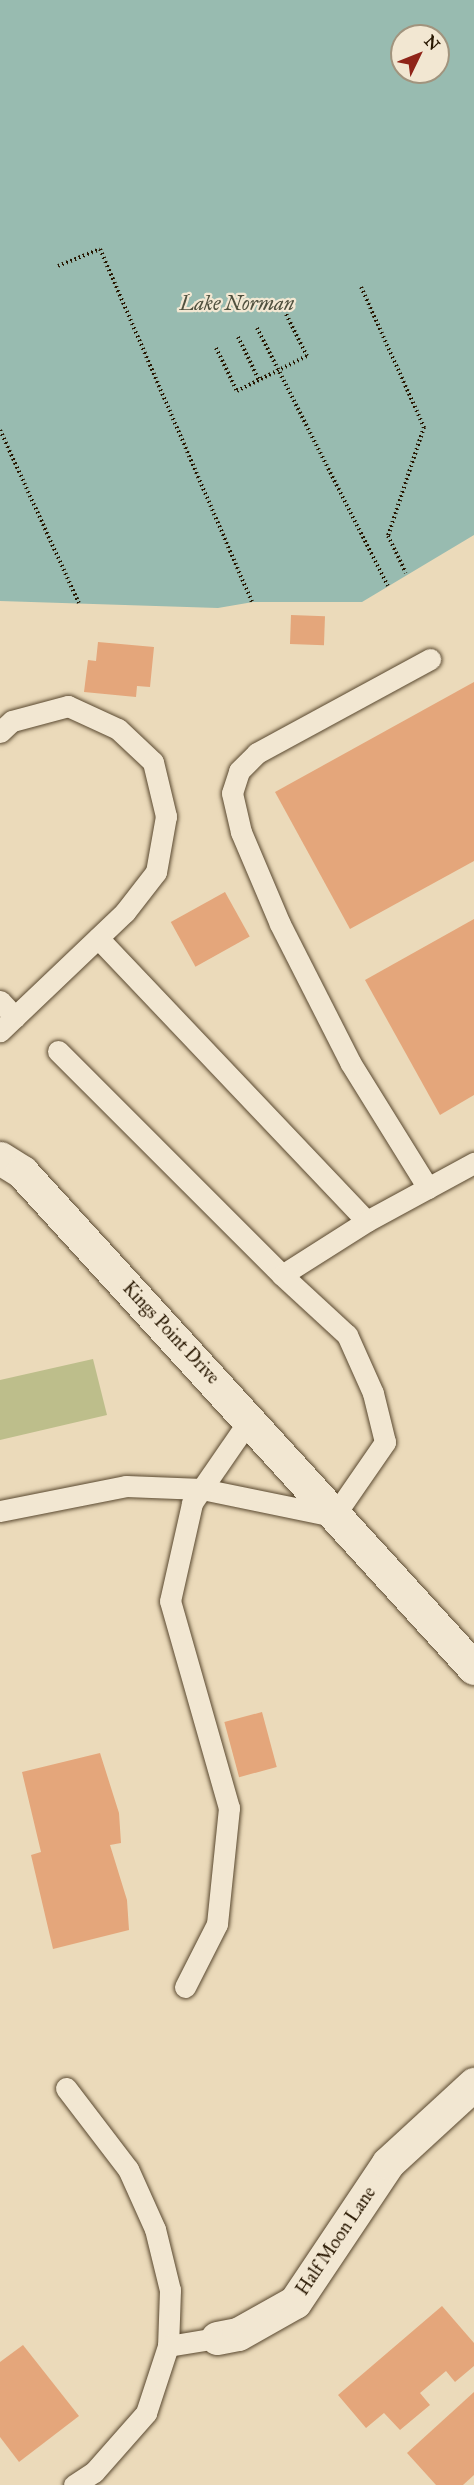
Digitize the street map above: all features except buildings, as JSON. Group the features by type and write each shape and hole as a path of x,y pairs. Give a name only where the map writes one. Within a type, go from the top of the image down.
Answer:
{"street":[{"name":"Kings Point Drive","path":"0,1158 22,1172 250,1419 334,1516 474,1668"},
{"name":"Half Moon Lane","path":"217,2338 238,2334 295,2302 388,2163 474,2084"}],"lane":[{"path":"428,1188 350,1062 280,924 242,832 232,793 239,771 257,753 430,659"},
{"path":"0,732 12,721 68,706 118,729 153,762 166,816 156,872 98,938 7,1024 0,1001"},
{"path":"98,938 367,1221"},
{"path":"0,1511 126,1486 202,1490 334,1516 386,1442 373,1393 347,1335 282,1275 58,1051"},
{"path":"282,1275 367,1221 474,1163"},
{"path":"185,1987 217,1924 229,1808 170,1601 192,1503 250,1419"},
{"path":"66,2088 128,2169 155,2229 170,2290 168,2346 146,2413 94,2472 74,2485"},
{"name":"Half Moon Lane","path":"168,2346 217,2338"}],"path":[{"path":"58,266 100,249 252,602"},
{"path":"361,286 424,427 388,536 406,573"},
{"path":"216,348 237,391 307,356 286,314"},
{"path":"257,328 388,586"},
{"path":"238,337 259,380"},
{"path":"0,430 79,603"}],"green space":[{"path":"93,1359 107,1415 0,1440 0,1380"}],"water":[{"name":"Lake Norman","path":"0,0 474,0 474,535 362,602 253,602 218,608 0,601"}]}
